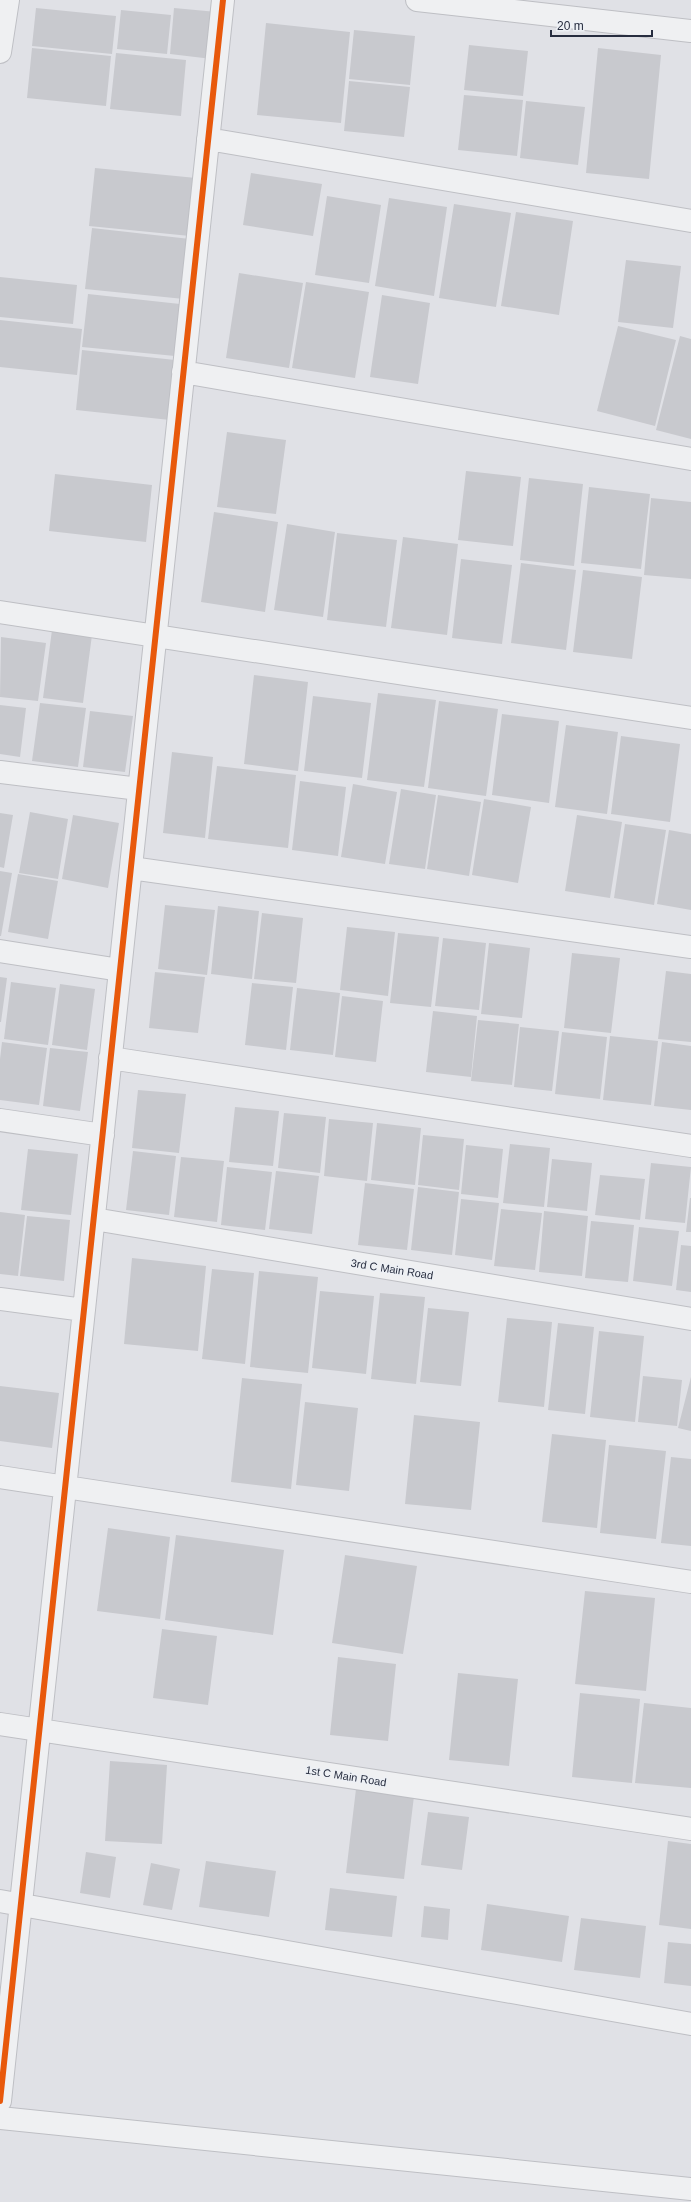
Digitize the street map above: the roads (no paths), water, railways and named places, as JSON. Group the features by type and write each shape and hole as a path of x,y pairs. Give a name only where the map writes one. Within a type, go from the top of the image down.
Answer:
{"street":[{"path":"0,52 8,0"},
{"path":"0,2101 10,1903 39,1729 223,0"},
{"path":"417,0 691,32"},
{"path":"208,139 691,221"},
{"path":"183,372 691,458"},
{"path":"0,612 691,718"},
{"path":"0,772 139,789"},
{"path":"131,868 691,947"},
{"path":"0,951 120,970"},
{"path":"110,1058 691,1146"},
{"path":"0,1120 103,1136"},
{"name":"3rd C Main Road","path":"94,1219 691,1319"},
{"path":"0,1299 84,1310"},
{"path":"0,1477 65,1489 691,1582"},
{"name":"1st C Main Road","path":"0,1724 691,1829"},
{"path":"10,1903 691,2024"},
{"path":"0,2118 691,2189"}]}
